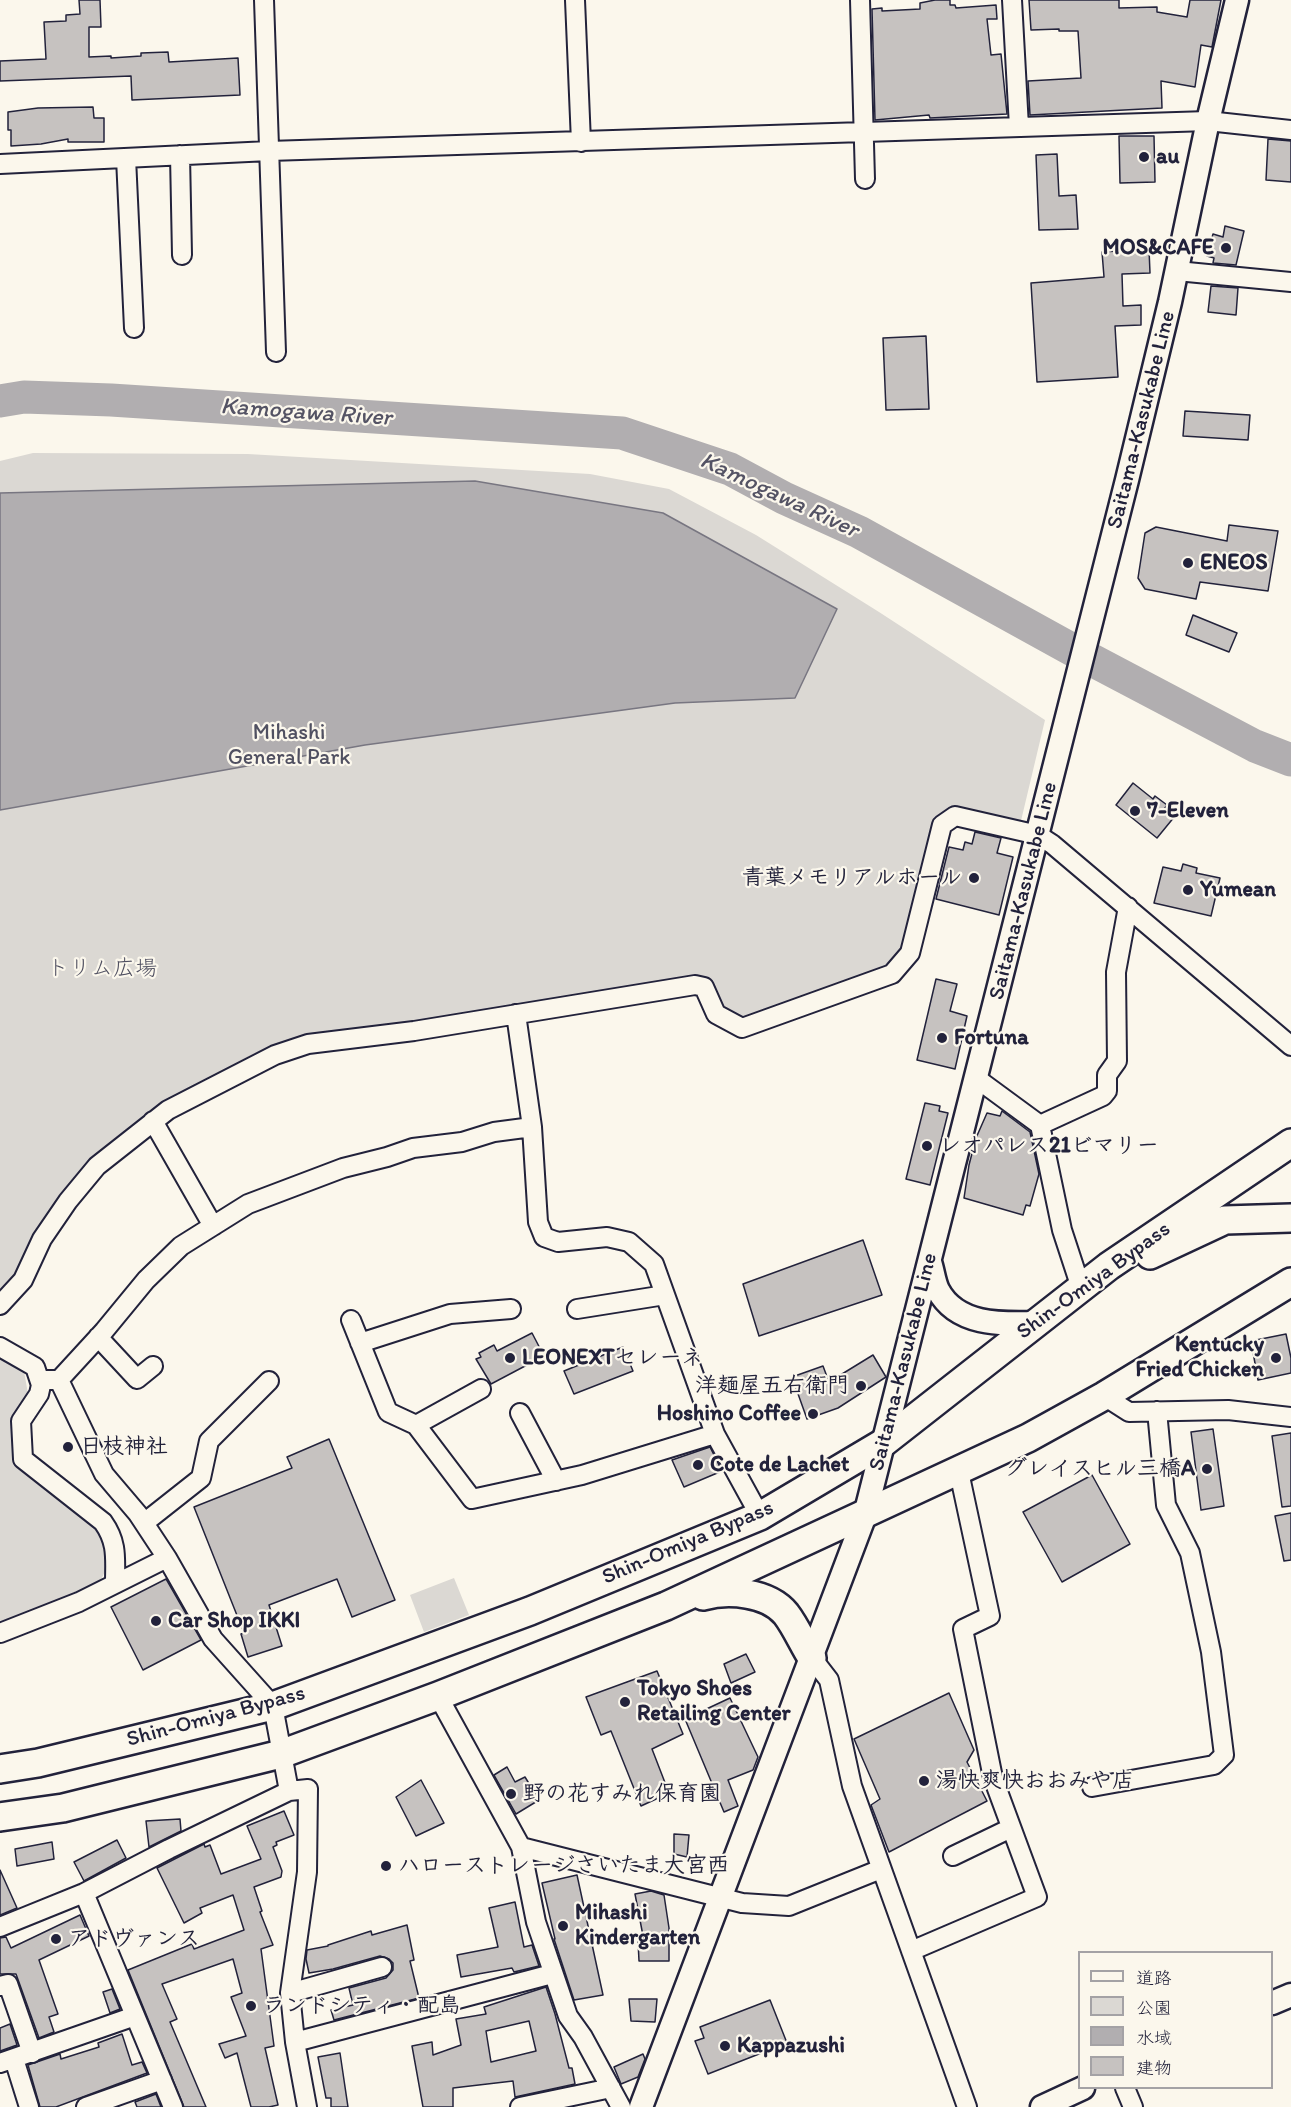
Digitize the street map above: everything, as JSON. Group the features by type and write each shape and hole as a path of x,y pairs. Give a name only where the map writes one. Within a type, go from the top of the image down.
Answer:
{"highway":[{"name":"Shin-Omiya Bypass","path":"0,1769 38,1763 273,1706 530,1611 760,1516 883,1443 1109,1266 1291,1143"},
{"path":"1081,1288 1225,1220 1291,1218"},
{"name":"Shin-Omiya Bypass","path":"0,1817 63,1808 281,1754 438,1696 666,1606 1028,1438 1104,1396 1291,1282"},
{"path":"666,1606 709,1595 738,1593 762,1598 785,1613 812,1658"}],"main road":[{"name":"Saitama-Kasukabe Line","path":"641,2107 865,1515 1099,597 1177,271 1208,121 1237,0"},
{"path":"930,1261 938,1290 948,1304 965,1314 981,1322 1036,1323"},
{"path":"1273,2003 1291,1995"},
{"path":"1042,2107 1081,2089"}],"street":[{"path":"264,0 276,352"},
{"path":"575,0 581,142"},
{"path":"860,0 865,179"},
{"path":"1012,0 1019,127"},
{"path":"0,164 269,151 1208,121 1291,130"},
{"path":"180,155 182,255"},
{"path":"126,158 134,328"},
{"path":"1177,271 1291,282"},
{"path":"0,1305 23,1280 42,1239 68,1201 97,1166 168,1110 275,1055 308,1044 414,1031 695,985 704,987 716,1014 742,1028 892,974 910,953 942,825 955,816 1038,835 1128,907 1291,1046"},
{"path":"1040,1125 1103,1096 1107,1091 1107,1075 1117,1060 1116,972 1128,907"},
{"path":"516,1014 532,1126 538,1222 544,1237 558,1242 607,1237 629,1242 654,1264 715,1434 760,1516"},
{"path":"976,1078 1040,1125 1062,1230 1081,1288"},
{"path":"153,1121 213,1226"},
{"path":"40,1380 59,1380 146,1280 181,1246 248,1204 344,1168 413,1148 462,1142 494,1132 532,1126"},
{"path":"577,1309 665,1295"},
{"path":"360,1343 450,1314 511,1309"},
{"path":"351,1320 388,1412 416,1425 472,1499 582,1475 715,1434"},
{"path":"98,1337 137,1379 153,1366"},
{"path":"0,1347 35,1367 40,1380 39,1394 21,1421 23,1459 103,1522 114,1542 115,1583"},
{"path":"59,1380 104,1474 144,1523 167,1558 213,1639 273,1706 289,1791"},
{"path":"144,1523 201,1478 209,1442 269,1381"},
{"path":"416,1425 481,1389"},
{"path":"1104,1396 1129,1412 1228,1410 1291,1417"},
{"path":"1092,1787 1214,1765 1224,1755 1211,1652 1190,1553 1166,1505 1157,1412"},
{"path":"519,1413 556,1481"},
{"path":"911,1951 1037,1897 993,1778 963,1629 990,1616 958,1472"},
{"path":"0,1633 78,1602 167,1558"},
{"path":"812,1658 829,1680 852,1786 967,2107"},
{"path":"438,1696 521,1847 536,1922 568,2016 583,2037 621,2107"},
{"path":"0,1927 84,1893 289,1791 308,1789 307,1872 290,1993 295,2042 307,2107"},
{"path":"953,1856 1011,1828"},
{"path":"521,1847 742,1904 789,1906 881,1869"},
{"path":"84,1893 173,2107"},
{"path":"290,1993 382,1967"},
{"path":"295,2042 552,1974"},
{"path":"0,1986 8,1984 32,2053"},
{"path":"29,2107 7,2061 135,2016"},
{"path":"86,2107 162,2080"},
{"path":"520,2107 611,2088"},
{"path":"1125,2089 1133,2107"}],"green space":[{"name":"Mihashi General Park","path":"33,453 248,454 590,474 669,489 756,535 1045,720 1020,825 955,811 904,948 882,970 740,1020 721,1011 712,988 376,1028 306,1034 253,1054 152,1111 93,1159 45,1217 17,1276 0,1297 0,461"},
{"path":"0,1354 24,1371 28,1394 13,1422 13,1459 98,1529 105,1544 107,1565 96,1586 0,1626"},
{"path":"454,1578 469,1615 424,1632 410,1595"}],"water":[{"path":"475,481 663,513 837,609 795,698 675,703 365,745 0,810 0,493"}],"building":[{"path":"79,0 100,0 101,27 89,27 89,57 111,56 111,58 141,56 141,53 168,52 169,62 238,58 240,95 132,100 131,76 0,81 0,61 46,59 44,22 66,21 66,15 80,14"},
{"path":"950,0 950,5 955,5 956,8 996,5 997,19 987,19 991,55 1001,54 1007,114 930,118 929,115 875,120 872,9 882,8 882,11 920,9 920,3"},
{"path":"1029,0 1119,0 1119,8 1157,7 1157,12 1187,17 1190,0 1221,0 1212,47 1201,45 1195,87 1161,81 1162,108 1030,115 1028,81 1081,78 1078,31 1031,30"},
{"path":"93,107 94,118 104,118 104,142 68,142 68,139 11,146 8,112 38,108"},
{"path":"1119,136 1154,136 1155,182 1120,183"},
{"path":"1268,139 1291,141 1291,182 1266,180"},
{"path":"1057,154 1059,196 1076,195 1078,229 1039,230 1036,155"},
{"path":"1225,226 1244,231 1236,265 1213,263 1214,258 1207,256 1213,234 1223,237"},
{"path":"1149,249 1150,273 1122,274 1123,306 1141,305 1141,325 1115,326 1118,377 1037,382 1031,283 1104,277 1102,252"},
{"path":"1211,286 1238,288 1236,315 1208,312"},
{"path":"926,336 929,409 886,410 883,338"},
{"path":"1185,411 1250,415 1248,440 1183,436"},
{"path":"1229,525 1278,531 1268,591 1200,582 1196,599 1145,589 1138,578 1145,533 1156,527 1227,541"},
{"path":"1193,615 1237,633 1229,652 1186,635"},
{"path":"1133,783 1153,799 1155,796 1167,805 1165,808 1175,816 1157,838 1116,805"},
{"path":"975,832 1001,838 997,853 1013,857 999,915 936,899 949,847 963,850 965,842 972,844"},
{"path":"1183,864 1197,868 1196,873 1220,878 1211,916 1154,903 1163,867 1181,871"},
{"name":"Fortuna","path":"936,979 957,984 950,1011 967,1016 955,1069 917,1060"},
{"name":"レオパレス21ビマリー","path":"925,1103 940,1106 939,1111 948,1113 930,1185 906,1179"},
{"path":"1002,1111 1030,1132 1039,1174 1030,1206 1026,1205 1023,1215 964,1198 976,1138 987,1113 1000,1116"},
{"path":"863,1240 882,1295 759,1336 743,1284"},
{"name":"LEONEXTセレーネ","path":"532,1333 544,1356 491,1384 476,1359 481,1357 479,1353 494,1345 497,1351"},
{"path":"1286,1334 1291,1358 1291,1373 1258,1380 1251,1341"},
{"path":"623,1347 633,1371 574,1394 564,1371"},
{"path":"873,1355 886,1377 838,1408 807,1419 792,1377 823,1366 829,1382"},
{"name":"グレイスヒル三橋A","path":"1213,1429 1224,1506 1201,1510 1191,1432"},
{"path":"1291,1433 1291,1506 1282,1507 1272,1436"},
{"path":"329,1439 395,1600 352,1617 337,1579 269,1605 282,1646 248,1657 241,1634 244,1633 194,1507 292,1468 287,1457"},
{"name":"Cote de Lachet","path":"710,1447 722,1471 684,1487 672,1460"},
{"path":"1092,1475 1130,1544 1062,1582 1023,1512"},
{"path":"1291,1513 1291,1560 1284,1561 1275,1516"},
{"path":"166,1579 201,1640 143,1670 111,1607"},
{"path":"746,1654 755,1672 731,1683 724,1664"},
{"path":"657,1671 683,1734 652,1749 669,1793 641,1806 611,1731 601,1735 586,1697"},
{"name":"湯快爽快おおみや店","path":"949,1693 974,1750 967,1762 987,1801 889,1852 871,1805 880,1799 854,1739"},
{"path":"730,1698 758,1757 753,1770 728,1780 738,1806 724,1812 685,1719"},
{"path":"507,1767 515,1782 525,1777 539,1800 516,1814 494,1775"},
{"path":"421,1780 444,1823 416,1836 396,1797"},
{"path":"284,1811 294,1835 276,1842 277,1845 273,1847 282,1871 281,1877 254,1887 262,1911 260,1912 273,1945 261,1949 274,2046 265,2048 278,2105 251,2107 237,2053 225,2058 219,2044 246,2036 231,1997 242,1993 233,1959 162,1984 177,2019 170,2022 206,2107 184,2107 128,1970 192,1944 194,1949 244,1930 233,1895 200,1908 202,1913 184,1923 157,1868 204,1844 205,1847 210,1845 221,1874 261,1859 247,1826"},
{"path":"180,1819 181,1831 149,1847 146,1821"},
{"path":"674,1834 689,1835 687,1857 674,1854"},
{"path":"117,1840 126,1858 84,1881 74,1862"},
{"path":"52,1842 54,1859 17,1866 15,1849"},
{"path":"0,1870 17,1908 0,1915"},
{"path":"577,1875 603,1995 574,2000 554,1939 542,1883"},
{"path":"651,1891 664,1895 669,1928 669,1961 639,1961 638,1941 644,1941 635,1894"},
{"path":"515,1902 524,1947 532,1945 539,1966 514,1972 512,1968 461,1977 457,1955 498,1947 489,1908"},
{"path":"80,1915 89,1936 39,1960 58,2014 49,2017 54,2032 39,2038 16,1974 0,1974 0,1938 6,1937 11,1948"},
{"path":"407,1925 414,1960 410,1961 419,1998 334,2020 331,2010 353,2005 349,1988 386,1978 393,1970 393,1963 380,1956 309,1973 307,1950 328,1946 371,1931 372,1935"},
{"path":"546,1987 575,2084 515,2097 513,2081 453,2088 453,2107 423,2107 412,2046 432,2042 433,2055 461,2045 456,2019 486,2014 484,2007","holes":["529,2021 536,2051 491,2062 486,2031"]},
{"path":"112,1989 120,2009 110,2013 103,1992"},
{"path":"629,1999 657,1999 655,2022 631,2021"},
{"path":"770,2000 787,2043 708,2074 695,2041 704,2038 700,2027"},
{"path":"10,2024 17,2045 0,2051 0,2028"},
{"path":"122,2034 132,2065 142,2062 147,2073 56,2107 40,2107 28,2065 60,2054 61,2059 99,2047 98,2043"},
{"path":"340,2053 348,2107 331,2107 331,2098 326,2098 318,2057"},
{"path":"643,2054 645,2059 638,2077 621,2084 614,2067"},
{"path":"156,2094 161,2107 137,2107 135,2102"}],"waterway":[{"name":"Kamogawa River","path":"0,401 24,397 111,400 622,433 730,469 784,498 859,532 1071,649 1255,746 1291,760"}],"place":[{"name":"au","path":"1144,157"},
{"name":"MOS&CAFE","path":"1226,248"},
{"name":"ENEOS","path":"1188,563"},
{"name":"7-Eleven","path":"1135,811"},
{"name":"青葉メモリアルホール","path":"974,878"},
{"name":"Yumean","path":"1188,890"},
{"name":"Fortuna","path":"942,1038"},
{"name":"レオパレス21ビマリー","path":"927,1146"},
{"name":"LEONEXTセレーネ","path":"510,1358"},
{"name":"Kentucky Fried Chicken","path":"1276,1358"},
{"name":"洋麺屋五右衛門","path":"861,1386"},
{"name":"Hoshino Coffee","path":"813,1414"},
{"name":"日枝神社","path":"68,1447"},
{"name":"Cote de Lachet","path":"698,1465"},
{"name":"グレイスヒル三橋A","path":"1207,1469"},
{"name":"Car Shop IKKI","path":"156,1621"},
{"name":"Tokyo Shoes Retailing Center","path":"625,1702"},
{"name":"湯快爽快おおみや店","path":"924,1781"},
{"name":"野の花すみれ保育園","path":"511,1794"},
{"name":"ハローストレージさいたま大宮西","path":"386,1866"},
{"name":"Mihashi Kindergarten","path":"563,1926"},
{"name":"アドヴァンス","path":"56,1939"},
{"name":"ランドシティ・配島","path":"251,2006"},
{"name":"Kappazushi","path":"725,2046"}],"park label":[{"name":"トリム広場","path":"102,969"}]}
